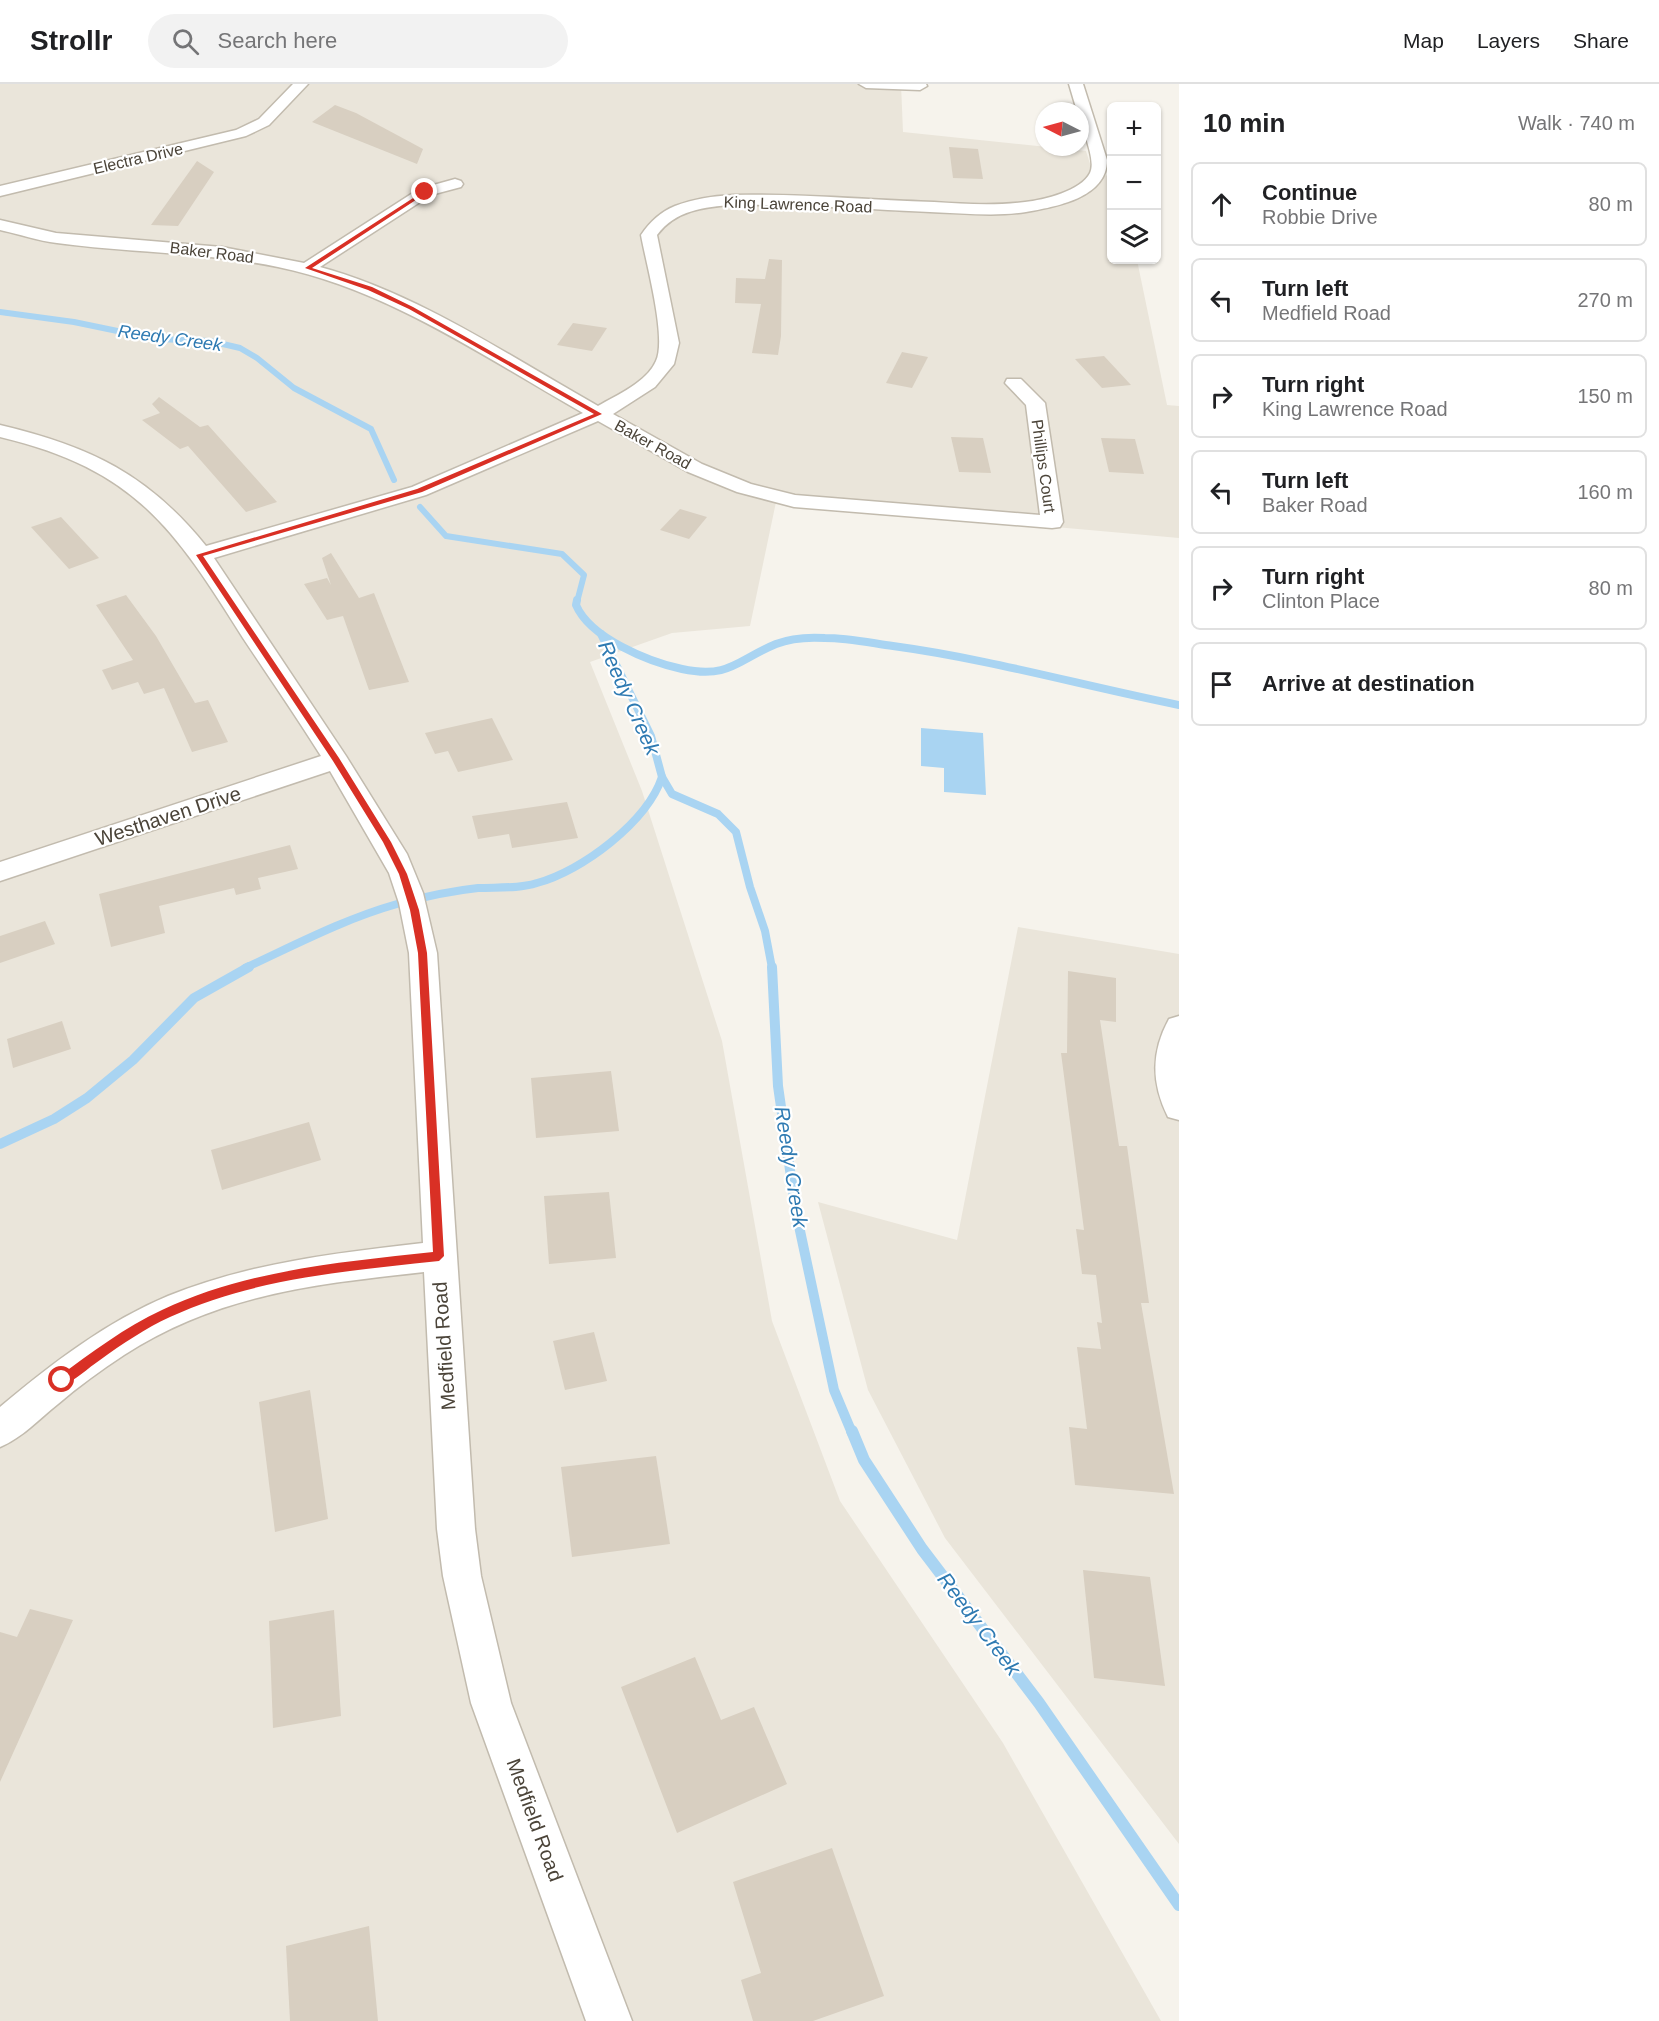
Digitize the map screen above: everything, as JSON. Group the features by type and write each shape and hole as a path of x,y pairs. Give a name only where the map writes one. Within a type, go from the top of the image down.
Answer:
{"street":[{"name":"Electra Drive","path":"0,191 241,133 273,116 301,84"},
{"path":"866,84 920,86"},
{"name":"King Lawrence Road","path":"199,555 419,491 598,414 648,383 665,364 670,343 650,235 659,221 669,215 693,206 720,201 981,209 1024,207 1068,197 1091,183 1099,171 1099,160 1076,84"},
{"path":"308,268 425,192 455,184"},
{"name":"Baker Road","path":"0,225 56,238 211,250 308,268 370,289 411,308 695,468 770,496 826,505 1052,522"},
{"name":"Phillips Court","path":"1014,383 1035,403 1052,522"},
{"name":"Medfield Road","path":"0,431 60,448 98,465 131,484 167,513 199,555 336,760 387,842 403,874 415,910 423,953 456,1529 462,1576 473,1633 491,1703 609,2021"},
{"name":"Westhaven Drive","path":"0,872 336,760"},
{"path":"1179,1027 1171,1042 1167,1065 1170,1085 1179,1108"},
{"path":"0,1430 28,1405 113,1344 164,1314 205,1297 265,1280 320,1269 439,1256"}],"shaded area":[{"path":"0,84 901,84 903,132 1035,146 1035,156 1088,156 1091,167 1107,176 1107,264 1138,264 1167,405 1179,406 1179,538 776,502 750,626 672,633 590,662 642,791 722,1041 772,1321 840,1501 1003,1743 1161,2021 0,2021"},
{"path":"1018,927 1179,954 1179,1844 945,1538 868,1390 818,1202 957,1240"}],"water":[{"path":"921,728 983,733 986,795 944,792 944,768 921,766"}],"building":[{"path":"335,105 356,113 423,149 417,164 312,122"},
{"path":"949,147 978,149 983,179 953,178"},
{"path":"197,161 214,172 178,226 151,225"},
{"path":"769,259 782,260 781,336 778,355 752,353 761,304 735,303 736,278 765,279"},
{"path":"573,323 607,328 592,351 557,345"},
{"path":"902,352 928,357 912,388 886,383"},
{"path":"1104,356 1131,385 1102,388 1075,359"},
{"path":"159,397 200,427 208,425 277,502 246,512 188,446 180,449 142,420 160,413 152,404"},
{"path":"951,437 983,438 991,473 959,472"},
{"path":"1101,438 1135,439 1144,474 1109,472"},
{"path":"680,509 707,517 689,539 660,530"},
{"path":"61,517 99,558 69,569 31,527"},
{"path":"331,553 359,598 374,593 409,682 369,690 343,616 327,620 304,584 327,578 331,585 322,558"},
{"path":"126,595 156,636 195,703 208,700 228,742 192,752 164,688 144,694 138,682 112,690 102,670 133,660 96,605"},
{"path":"492,718 513,760 458,772 448,751 435,754 425,733"},
{"path":"567,802 578,838 512,848 509,834 478,839 472,816"},
{"path":"290,845 298,869 258,878 261,889 236,895 234,888 159,906 165,933 111,947 99,894"},
{"path":"45,921 55,944 0,963 0,936"},
{"path":"1068,971 1116,978 1116,1022 1100,1020 1119,1146 1127,1146 1149,1303 1141,1303 1174,1494 1075,1485 1069,1427 1087,1429 1077,1347 1101,1349 1097,1322 1102,1323 1096,1275 1082,1274 1076,1229 1084,1230 1061,1053 1067,1053"},
{"path":"62,1021 71,1049 13,1068 7,1039"},
{"path":"611,1071 619,1131 536,1138 531,1078"},
{"path":"309,1122 321,1160 222,1190 211,1150"},
{"path":"609,1192 616,1258 549,1264 544,1196"},
{"path":"594,1332 607,1381 565,1390 553,1341"},
{"path":"310,1390 328,1519 275,1532 259,1402"},
{"path":"656,1456 670,1544 572,1557 561,1467"},
{"path":"1083,1570 1150,1577 1165,1686 1094,1678"},
{"path":"30,1609 73,1620 0,1782 0,1632 17,1637"},
{"path":"334,1610 341,1716 273,1728 269,1621"},
{"path":"695,1657 721,1720 754,1707 787,1784 677,1833 621,1687"},
{"path":"832,1848 884,1996 813,2021 753,2021 741,1980 761,1973 733,1882"},
{"path":"369,1926 378,2021 290,2021 286,1946"}],"waterway":[{"name":"Reedy Creek","path":"6,313 0,312 74,322 156,339 210,341 240,348 257,358 294,388 371,429 394,480"},
{"name":"Reedy Creek","path":"420,507 446,536 562,554 584,575 577,602"},
{"path":"577,600 576,605 583,617 607,638 653,661 682,669 711,672 723,670 776,644 794,639 842,639 929,651 1001,665 1179,705"},
{"name":"Reedy Creek","path":"601,634 651,736 662,777"},
{"path":"245,968 339,925 397,904 468,889 522,886 555,877 592,856 628,827 654,794 662,777"},
{"name":"Reedy Creek","path":"662,777 672,794 718,814 736,832 750,887 765,931 772,968"},
{"path":"0,1144 54,1119 87,1098 133,1060 194,998 249,967"},
{"name":"Reedy Creek","path":"772,967 778,1086 796,1212 834,1390 852,1433"},
{"name":"Reedy Creek","path":"852,1431 864,1460 922,1549 1039,1703 1179,1905"}],"route":[{"path":"62,1380 113,1344 164,1314 205,1297 265,1280 320,1269 439,1256 423,953 415,910 403,874 387,842 336,760 199,555 419,491 598,414 411,308 370,289 308,268 425,192"}]}
